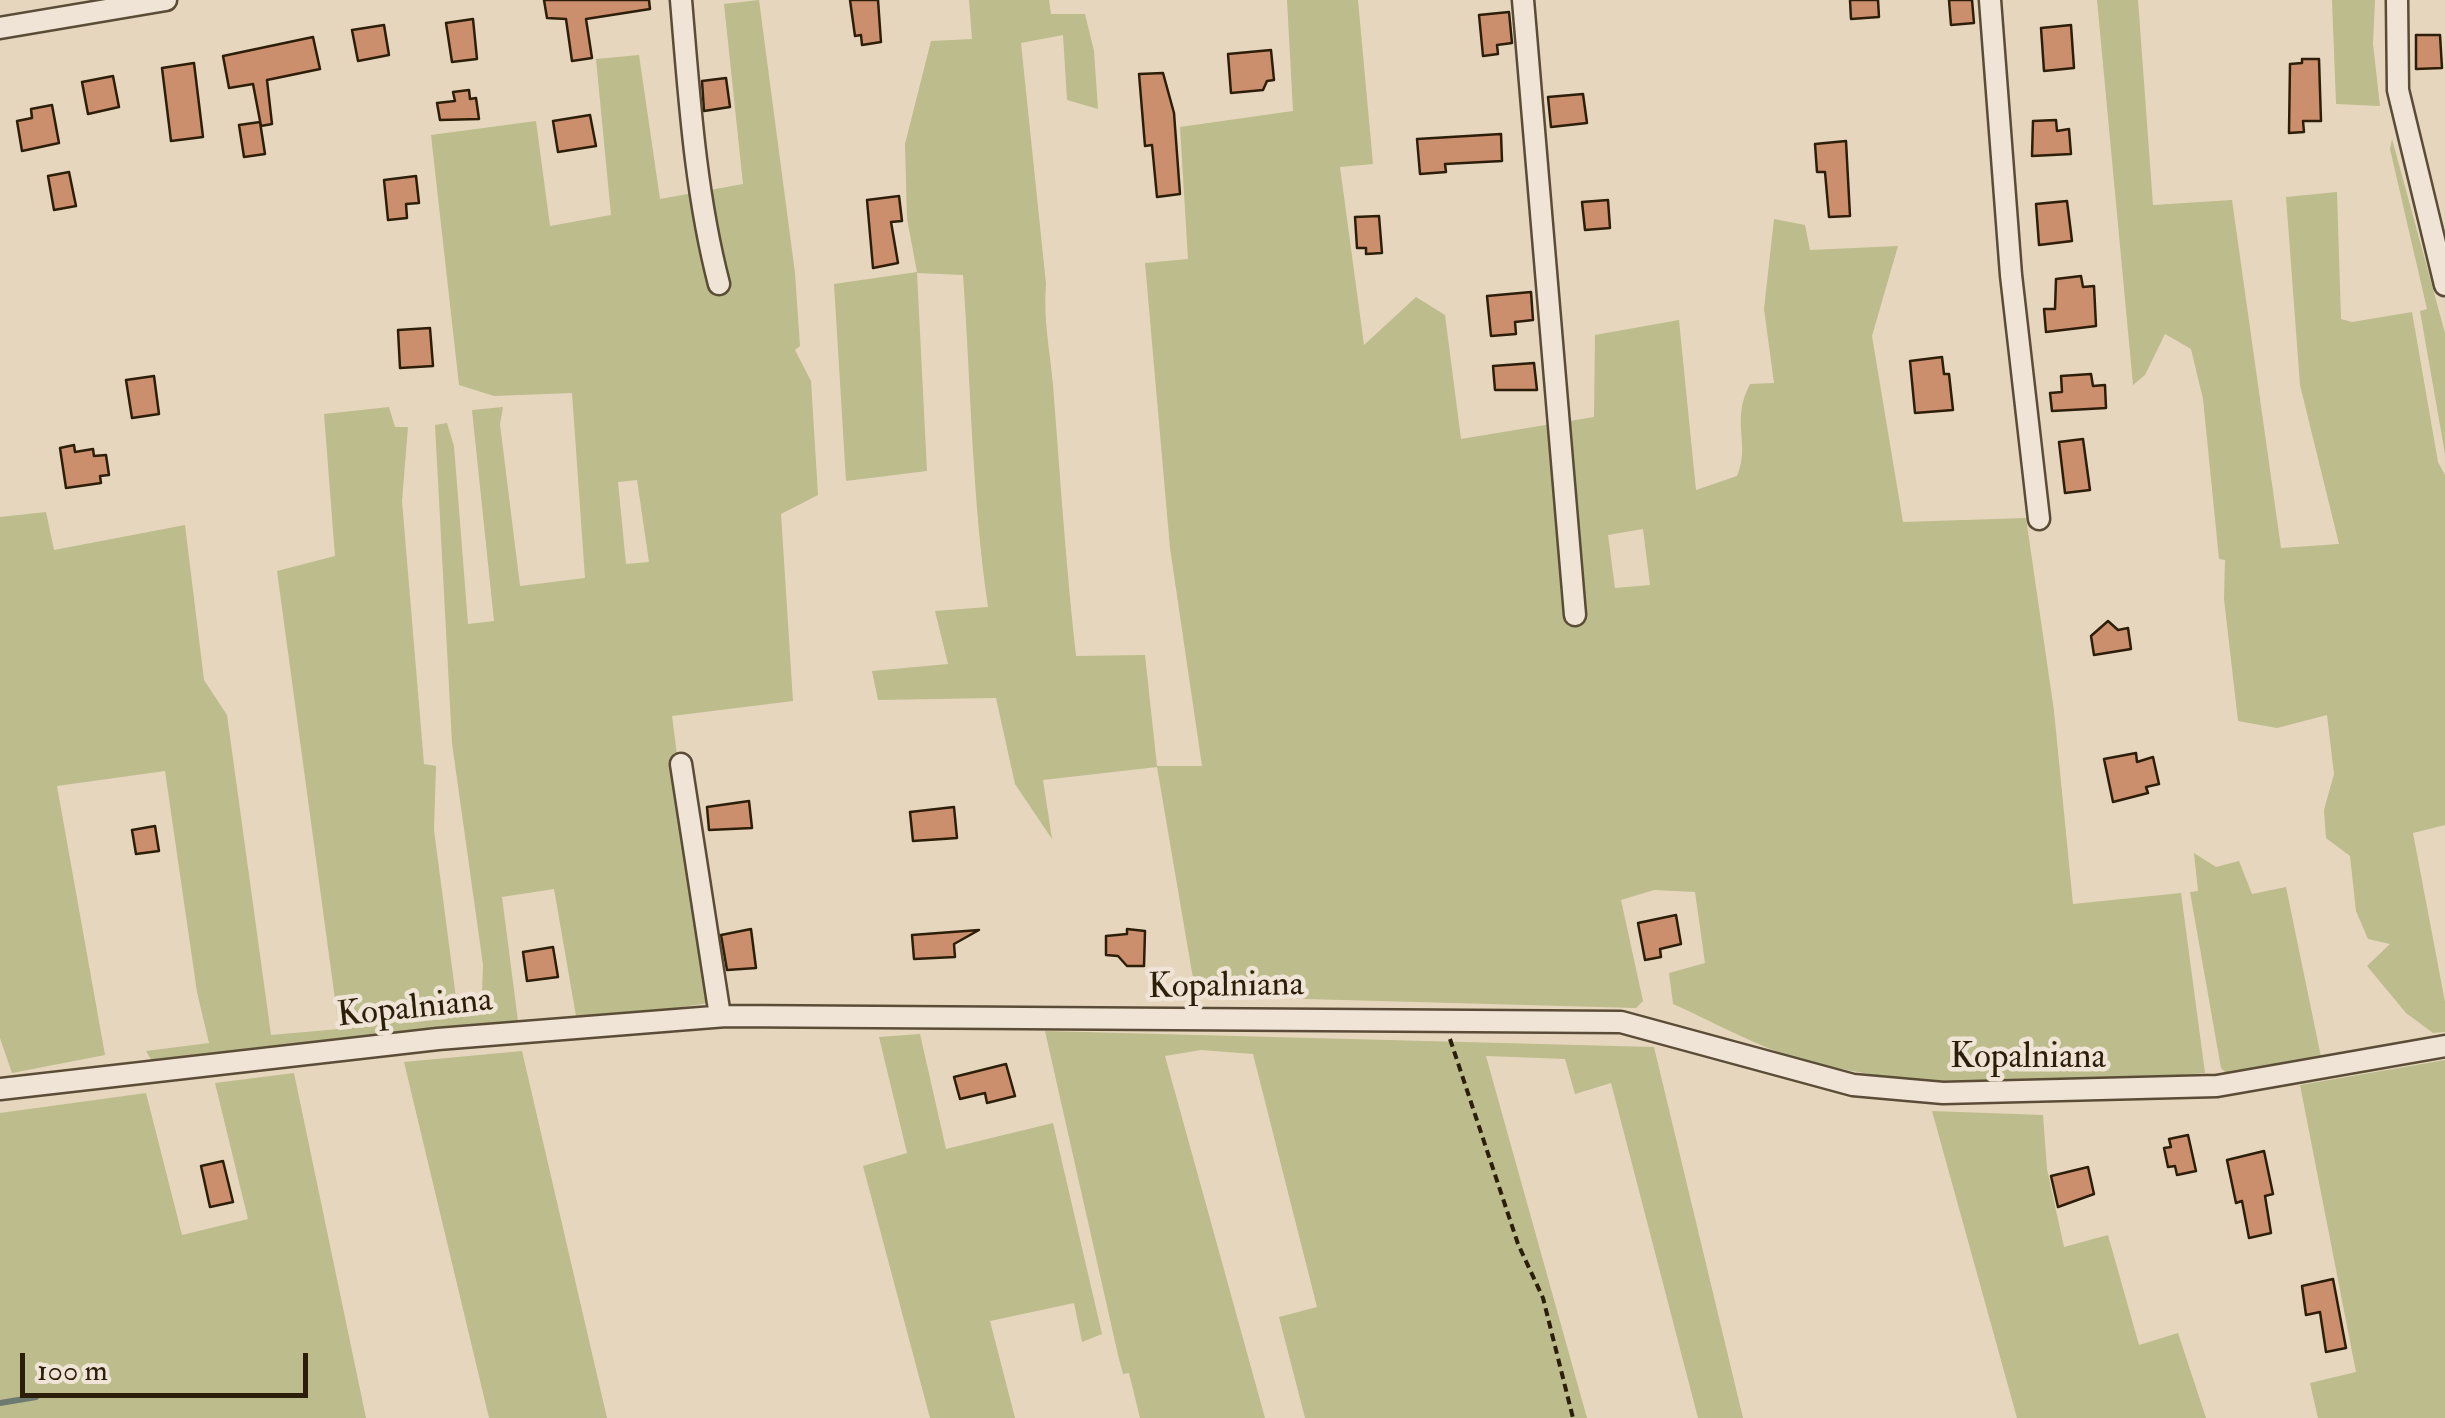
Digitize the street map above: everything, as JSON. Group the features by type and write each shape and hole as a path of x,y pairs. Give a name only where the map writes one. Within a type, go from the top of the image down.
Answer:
{"street":[{"path":"0,28 166,0"},
{"path":"681,0 709,247 719,284"},
{"path":"1523,0 1575,615"},
{"path":"1990,0 2011,275 2039,519"},
{"path":"2398,0 2398,90 2442,259 2445,285"},
{"path":"682,764 720,1016"},
{"name":"Kopalniana","path":"0,1090 438,1040 720,1016 1620,1022 1853,1085 1943,1093 2217,1086 2445,1046"}],"path":[{"path":"1443,1020 1518,1244 1542,1298 1573,1418"}],"green space":[{"path":"759,0 795,273 800,346 795,350 811,381 818,495 781,514 793,701 672,716 709,1003 648,1012 576,1016 554,889 502,897 518,1021 152,1061 146,1051 209,1043 197,992 165,771 57,786 105,1055 12,1073 0,1038 0,517 46,512 54,550 185,525 204,680 227,715 271,1035 339,1029 277,571 335,556 324,414 389,407 395,427 408,427 402,501 424,764 436,766 434,830 456,998 482,994 483,965 452,743 435,425 447,423 454,446 468,624 494,621 472,410 503,407 500,424 520,586 585,578 572,393 494,396 459,385 431,135 536,121 550,226 611,215 596,59 639,55 660,199 743,184 724,4","holes":["637,480 649,562 626,564 618,482"]},
{"path":"969,0 1049,0 1051,14 1085,14 1094,51 1098,109 1067,100 1063,35 1021,43 1046,284 1069,588 1076,656 1145,655 1157,766 1202,766 1170,548 1145,263 1188,259 1180,127 1293,111 1287,0 1358,0 1373,164 1340,167 1364,345 1416,297 1445,315 1461,439 1594,417 1595,335 1679,320 1696,490 1737,476 1744,398 1750,384 1774,383 1764,309 1774,219 1805,225 1810,250 1898,246 1872,336 1903,522 2026,518 2054,711 2073,904 2181,893 2205,1073 2053,1083 1950,1082 1849,1070 1784,1054 1673,1004 1669,973 1705,963 1695,892 1654,890 1621,900 1643,1001 1636,1008 1196,996 1157,767 1043,780 1052,839 1015,784 996,698 878,700 872,671 948,664 935,611 988,607 975,483 963,275 917,273 927,471 846,481 834,284 917,272 907,219 905,144 931,41 972,39","holes":["1643,529 1650,585 1615,588 1608,535"]},
{"path":"2097,0 2138,0 2153,205 2232,200 2281,548 2339,544 2300,385 2286,197 2337,192 2341,319 2352,322 2412,312 2438,462 2445,475 2445,825 2413,833 2445,1002 2445,1032 2433,1033 2406,1013 2367,966 2390,944 2368,939 2356,911 2350,856 2326,838 2324,810 2334,774 2327,715 2277,728 2238,721 2224,599 2225,560 2219,559 2203,399 2191,349 2165,334 2145,375 2133,385"},
{"path":"2332,0 2375,0 2373,44 2380,106 2336,104"},
{"path":"2392,139 2445,333 2445,454 2420,311 2427,309 2390,149"},
{"path":"2194,853 2216,867 2239,861 2252,894 2286,887 2321,1057 2226,1073 2221,1068 2190,892 2198,891"},
{"path":"1045,1031 1654,1047 1743,1418 1698,1418 1611,1083 1575,1094 1565,1059 1486,1056 1587,1418 1305,1418 1279,1317 1317,1307 1253,1054 1201,1050 1165,1056 1265,1418 1140,1418 1129,1373 1123,1374 1118,1355"},
{"path":"920,1034 946,1149 1053,1123 1102,1334 1082,1342 1074,1303 990,1321 1015,1418 930,1418 863,1166 907,1153 879,1037"},
{"path":"522,1051 607,1418 489,1418 404,1062"},
{"path":"2445,1060 2445,1418 2318,1418 2310,1383 2356,1372 2300,1085"},
{"path":"294,1073 366,1418 0,1418 0,1113 146,1093 182,1235 248,1219 215,1083"},
{"path":"1932,1111 2043,1115 2047,1169 2064,1247 2108,1235 2139,1345 2178,1333 2206,1418 2017,1418"}],"building":[{"path":"544,0 649,0 650,9 586,19 592,58 572,61 566,19 547,18"},
{"path":"850,0 878,0 881,42 862,45 861,35 855,36"},
{"path":"1850,0 1878,0 1879,17 1851,19"},
{"path":"1949,0 1972,0 1974,23 1951,25"},
{"path":"1509,12 1512,43 1497,45 1498,54 1483,56 1479,15"},
{"path":"473,19 477,59 452,62 446,23"},
{"path":"384,25 389,55 358,61 352,30"},
{"path":"2071,25 2074,68 2044,71 2041,28"},
{"path":"2416,35 2440,35 2442,68 2416,69"},
{"path":"313,37 320,69 267,80 272,124 261,126 253,84 229,88 223,56"},
{"path":"1271,50 1274,80 1267,81 1263,90 1231,93 1228,54"},
{"path":"2302,59 2319,59 2321,121 2303,121 2304,132 2289,133 2290,64 2302,63"},
{"path":"194,63 203,137 171,141 162,68"},
{"path":"1163,73 1174,113 1180,194 1157,197 1152,145 1145,146 1139,74"},
{"path":"113,76 119,107 88,114 82,82"},
{"path":"726,78 730,107 704,111 702,81"},
{"path":"469,90 470,99 476,98 479,119 440,120 437,103 455,101 453,92"},
{"path":"1583,94 1587,123 1551,127 1548,97"},
{"path":"52,105 59,143 22,151 17,121 32,118 31,109"},
{"path":"590,115 596,146 558,152 553,121"},
{"path":"2056,120 2057,131 2069,129 2071,154 2032,156 2033,121"},
{"path":"260,122 265,154 244,157 239,125"},
{"path":"1501,134 1502,161 1445,164 1446,172 1420,174 1417,139"},
{"path":"1846,141 1850,216 1829,217 1825,172 1817,172 1815,144"},
{"path":"69,172 76,206 54,210 48,176"},
{"path":"416,176 419,203 406,204 407,218 388,220 384,180"},
{"path":"899,196 902,221 891,222 898,263 873,268 867,200"},
{"path":"1608,200 1610,228 1585,230 1582,202"},
{"path":"2067,201 2072,241 2039,245 2036,204"},
{"path":"1379,216 1382,253 1366,254 1366,248 1357,248 1355,217"},
{"path":"2081,276 2083,287 2094,286 2096,326 2046,332 2044,309 2055,309 2056,279"},
{"path":"1531,292 1533,320 1515,322 1516,334 1491,336 1487,296"},
{"path":"430,328 433,366 400,368 398,330"},
{"path":"1942,357 1944,374 1949,374 1953,410 1915,413 1910,361"},
{"path":"1534,363 1537,390 1495,390 1493,366"},
{"path":"2091,374 2093,386 2105,385 2106,408 2052,411 2050,393 2062,392 2061,376"},
{"path":"154,376 159,414 132,418 126,380"},
{"path":"2083,439 2090,490 2065,493 2059,442"},
{"path":"74,445 75,452 93,449 94,456 106,455 109,475 100,476 101,483 66,488 60,448"},
{"path":"2108,621 2118,630 2128,628 2131,649 2094,655 2091,636"},
{"path":"2136,753 2137,762 2153,757 2159,784 2146,787 2148,793 2113,802 2104,759"},
{"path":"749,801 752,828 709,830 707,807"},
{"path":"954,807 957,838 913,841 910,812"},
{"path":"155,826 159,851 136,854 132,830"},
{"path":"1676,915 1681,944 1660,949 1661,957 1645,960 1638,923"},
{"path":"751,929 756,968 727,970 721,935"},
{"path":"1127,929 1145,931 1144,966 1127,966 1118,956 1106,955 1106,936 1127,934"},
{"path":"979,930 954,944 955,957 914,959 912,935"},
{"path":"553,947 558,977 527,981 523,952"},
{"path":"1006,1064 1015,1096 987,1103 985,1093 960,1099 954,1077"},
{"path":"2188,1135 2196,1171 2177,1175 2175,1166 2168,1167 2164,1148 2171,1147 2169,1139"},
{"path":"2264,1151 2273,1194 2265,1196 2271,1233 2249,1238 2242,1201 2236,1203 2227,1160"},
{"path":"223,1161 233,1202 210,1207 201,1166"},
{"path":"2088,1167 2094,1194 2058,1207 2051,1176"},
{"path":"2333,1279 2346,1348 2326,1352 2320,1312 2306,1315 2302,1286"}],"waterway":[{"path":"0,1403 36,1397"}]}
